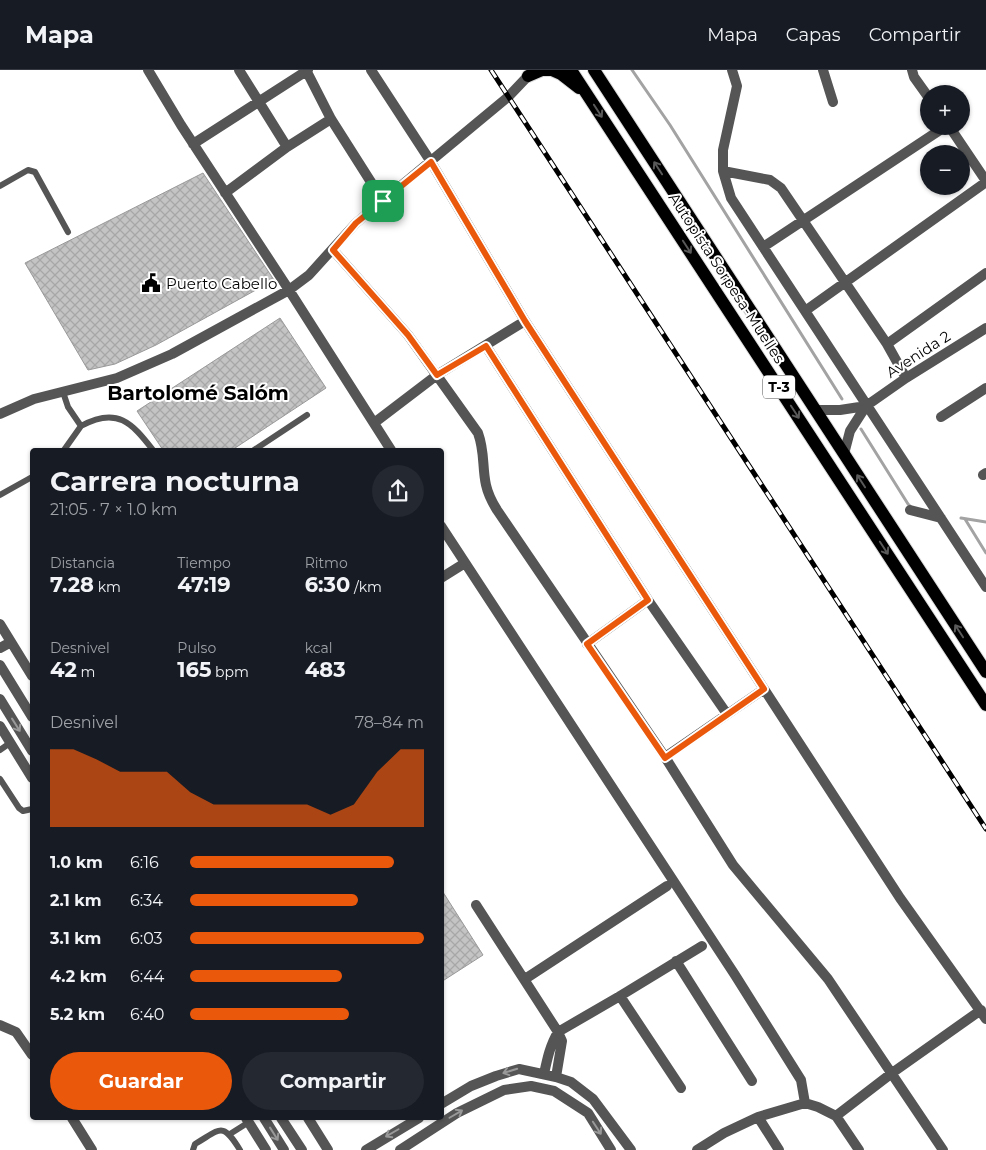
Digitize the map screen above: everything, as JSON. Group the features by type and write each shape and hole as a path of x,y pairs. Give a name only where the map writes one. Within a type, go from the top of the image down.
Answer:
{"main road":[{"path":"529,73 552,70 561,74 587,94"},
{"name":"Autopista Sorpesa-Muelles","path":"571,70 986,704"},
{"name":"Autopista Sorpesa-Muelles","path":"594,70 986,672"}],"street":[{"path":"148,70 193,144 290,290 391,448"},
{"path":"239,70 286,147"},
{"path":"193,144 259,103 307,70 331,119 383,201"},
{"path":"371,70 431,162 525,321 900,898 983,1014 892,1073 836,1116"},
{"path":"732,70 737,86 723,150 723,171 731,198 986,586"},
{"path":"823,70 833,102"},
{"path":"0,414 34,399 117,378 164,357 290,290 309,275 356,223 508,97 529,73"},
{"path":"913,73 920,85"},
{"path":"225,193 286,147 331,119"},
{"path":"763,247 934,135"},
{"path":"805,311 986,182 954,135"},
{"path":"723,171 755,176 776,183 887,344 906,378"},
{"path":"333,250 408,335 478,434 483,446 485,484 490,497 531,562 665,758 733,865 828,979 943,1150"},
{"path":"887,344 986,273"},
{"path":"374,423 437,375 525,321"},
{"name":"Avenida 2","path":"866,406 906,378 986,328"},
{"path":"486,346 648,600 727,714"},
{"path":"941,417 986,388"},
{"path":"844,454 850,430 866,406"},
{"name":"T-3","path":"814,410 866,406"},
{"path":"910,510 941,518"},
{"path":"444,530 735,975 801,1080 805,1103"},
{"path":"444,576 465,562"},
{"path":"587,644 648,600"},
{"path":"0,624 30,673"},
{"path":"0,648 11,642"},
{"path":"0,665 30,714"},
{"path":"665,758 764,689"},
{"path":"0,699 30,748"},
{"path":"0,726 30,775"},
{"path":"525,979 667,886"},
{"path":"476,905 558,1032 562,1041 556,1077"},
{"path":"544,1074 553,1040 558,1032 702,946"},
{"path":"676,961 752,1080"},
{"path":"620,996 681,1088"},
{"path":"0,1025 16,1032 30,1052"},
{"path":"444,1102 471,1086 519,1069 556,1077 571,1082 593,1099 631,1150"},
{"path":"400,1150 465,1109 504,1090 531,1086 554,1091 588,1113 611,1150"},
{"path":"697,1150 724,1133 758,1117 805,1103 818,1106 836,1116 859,1150"},
{"path":"758,1117 779,1150"},
{"path":"73,1120 92,1150"},
{"path":"248,1120 266,1150"},
{"path":"265,1120 284,1150"},
{"path":"282,1120 302,1150"},
{"path":"309,1120 328,1150"},
{"path":"366,1150 416,1120"}],"lane":[{"path":"0,186 28,170 35,172 68,232"},
{"path":"63,392 68,406 81,426"},
{"path":"257,448 307,415"},
{"path":"65,448 81,426 93,419 118,419 132,424 151,448"},
{"path":"0,495 30,478"},
{"path":"0,750 10,743"},
{"path":"0,779 19,808 23,811 30,809"},
{"path":"230,1134 248,1120"},
{"path":"193,1150 195,1144 219,1130 226,1130 240,1150"}],"building":[{"path":"203,173 274,280 156,345 115,364 88,370 25,263"},
{"path":"280,318 326,388 235,448 162,448 137,411"},
{"path":"444,894 483,955 444,980"}],"waterway":[{"path":"632,70 670,125 842,399"},
{"path":"861,429 912,508"},
{"path":"961,518 986,522"},
{"path":"965,519 986,553"}],"railway":[{"path":"491,70 986,829"}],"place":[{"name":"Puerto Cabello","path":"151,283"}],"district":[{"name":"Bartolomé Salóm","path":"198,393"}],"route":[{"path":"431,162 525,321 764,689 665,758 587,644 648,600 486,346 437,375 408,335 333,250 356,223 383,201 431,162"}]}
